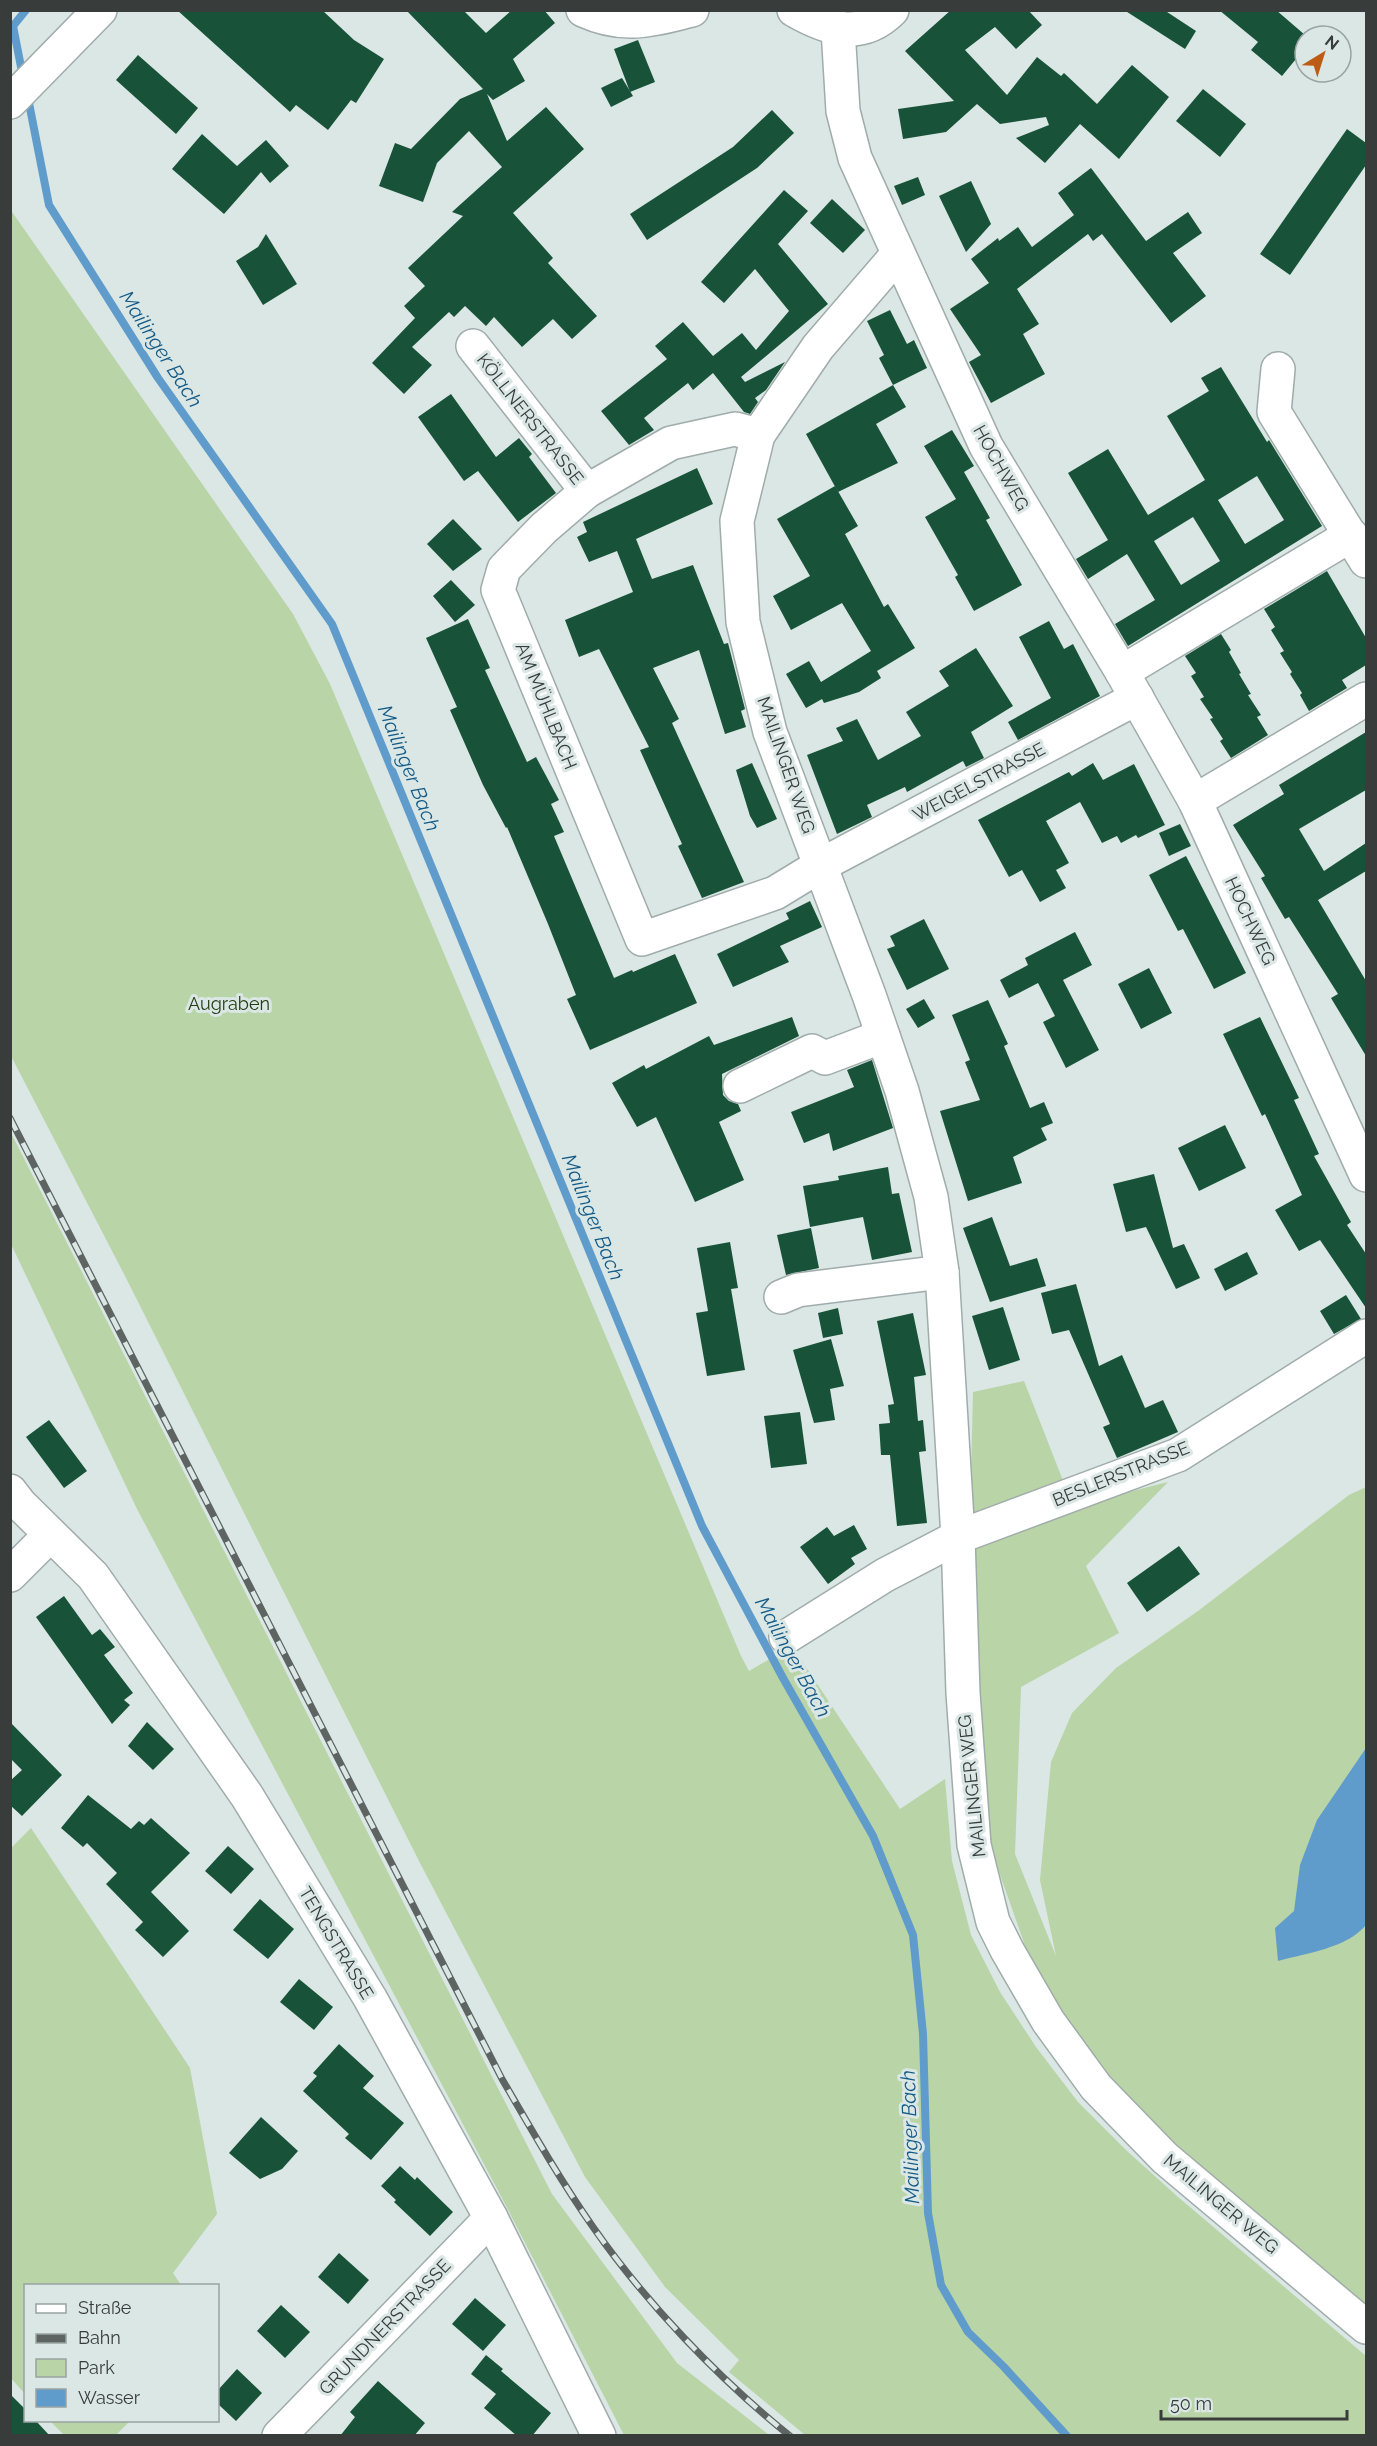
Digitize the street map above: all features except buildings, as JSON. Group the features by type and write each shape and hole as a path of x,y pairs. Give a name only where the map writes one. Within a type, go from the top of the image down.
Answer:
{"street":[{"path":"10,102 100,10"},
{"path":"583,10 603,19 638,22 692,10"},
{"path":"794,10 812,20 838,29 863,29 885,17 892,10"},
{"name":"HOCHWEG","path":"838,29 843,111 855,158 986,446 1130,685 1195,801 1366,1175"},
{"name":"MAILINGER WEG","path":"898,254 818,347 758,435 737,521 743,622 771,732 902,1091 931,1197 942,1272 958,1537 963,1693 974,1845 993,1922 1006,1950 1048,2021 1073,2057 1121,2115 1165,2158 1366,2327"},
{"name":"KÖLLNERSTRASSE","path":"473,346 587,491"},
{"path":"1130,685 1359,548 1274,412 1278,369"},
{"name":"AM MÜHLBACH","path":"758,435 735,429 671,443 587,491 544,528 504,569 498,590 642,939 775,893 821,865"},
{"name":"WEIGELSTRASSE","path":"821,865 1130,685"},
{"path":"1195,801 1366,699"},
{"path":"740,1086 812,1051 825,1058 883,1036"},
{"path":"781,1296 798,1290 942,1272"},
{"name":"BESLERSTRASSE","path":"786,1637 885,1575 958,1537 1178,1455 1366,1336"},
{"name":"TENGSTRASSE","path":"10,1491 50,1535 93,1576 247,1796 370,1998 491,2218 599,2436"},
{"path":"10,1575 50,1535"},
{"name":"GRUNDNERSTRASSE","path":"279,2436 491,2218"}],"green space":[{"name":"Augraben","path":"10,209 293,614 330,684 749,1671 792,1646 900,1809 945,1779 952,1861 971,1935 1000,1992 1036,2047 1078,2102 1127,2151 1366,2356 1366,2435 805,2435 729,2372 739,2360 665,2287 585,2177 420,1863 124,1274 11,1056"},
{"path":"11,1133 552,2194 677,2363 769,2435 624,2435 503,2200 137,1509 11,1244"},
{"path":"1024,1381 1073,1506 1168,1482 1086,1566 1119,1633 1021,1687 1015,1854 1056,1956 1040,1880 1051,1762 1072,1713 1116,1668 1198,1611 1349,1495 1366,1487 1366,2309 1123,2099 1035,1974 992,1852 969,1561 973,1392"},
{"path":"31,1828 190,2068 217,2214 173,2273 180,2284 24,2284 24,2393 10,2377 10,1849"},
{"path":"51,2422 129,2422 115,2436 64,2435"}],"water":[{"path":"1366,1748 1366,1925 1358,1933 1337,1944 1278,1961 1275,1928 1294,1911 1300,1865 1317,1820"}],"waterway":[{"path":"13,26 26,10"},
{"name":"Mailinger Bach","path":"13,26 23,77"},
{"name":"Mailinger Bach","path":"28,98 49,205 158,378 332,624 702,1526 783,1678 873,1836 913,1935 923,2034 928,2213 941,2285 968,2332 1004,2367 1067,2436"}],"railway":[{"path":"10,1118 502,2079 557,2173 636,2284 684,2338 736,2390 790,2436"}]}
